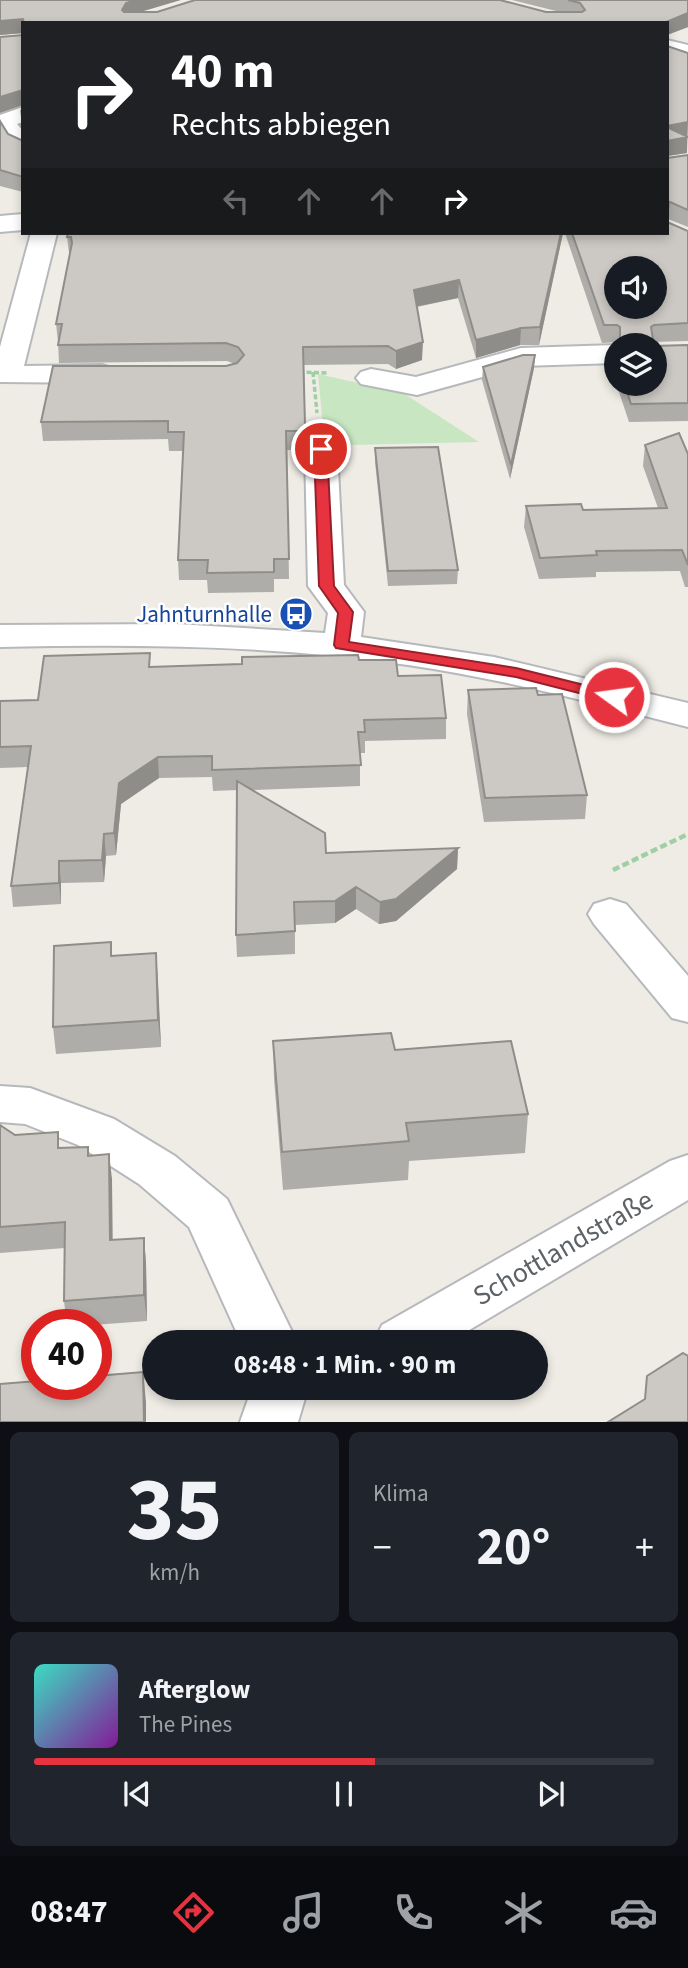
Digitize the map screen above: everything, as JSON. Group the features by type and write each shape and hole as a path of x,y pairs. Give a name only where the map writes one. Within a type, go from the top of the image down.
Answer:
{"street":[{"path":"21,115 6,121 6,126 21,144"},
{"path":"0,224 21,222"},
{"path":"43,235 7,375 131,374"},
{"path":"371,378 417,386 521,357 604,354"},
{"path":"321,449 326,586 346,612 341,645"},
{"path":"0,636 158,633 240,636 341,645 516,673 688,715"},
{"path":"610,914 688,1006"},
{"path":"0,1104 30,1106 96,1132 157,1170 209,1214 263,1330"},
{"name":"Schottlandstraße","path":"423,1330 688,1175"},
{"path":"269,1422 276,1400"}],"path":[{"path":"288,372 371,378"},
{"path":"610,914 597,878 688,834"}],"green space":[{"path":"318,374 403,393 479,442 350,445 341,439 324,436"}],"building":[{"path":"0,0 136,0 126,3 122,10 157,12 195,0 500,0 546,12 582,12 585,10 580,3 568,0 688,0 688,13 669,21 0,21"},
{"path":"21,35 21,91 0,97 0,37"},
{"path":"669,47 688,53 688,122 669,126"},
{"path":"0,121 8,134 21,140 21,176 0,170"},
{"path":"669,128 688,137 669,141"},
{"path":"688,155 688,210 670,202 669,158"},
{"path":"669,223 688,231 688,323 654,325 651,327 652,333 620,333 620,327 604,325 573,235 669,235"},
{"path":"561,235 540,327 521,328 476,340 459,280 414,290 423,342 396,351 388,346 303,347 305,425 302,431 286,431 289,559 274,559 274,572 207,573 208,560 178,560 184,432 168,432 168,421 41,422 53,366 226,366 237,363 244,355 238,347 226,343 58,345 62,324 56,324 72,243 71,237 67,237"},
{"path":"688,345 688,403 631,404 628,396 667,396 667,346"},
{"path":"523,355 535,355 511,465 483,367"},
{"path":"679,433 688,454 688,565 682,550 596,551 597,555 540,558 526,506 581,504 583,510 667,508 645,445"},
{"path":"438,447 458,570 388,571 375,448"},
{"path":"150,653 149,667 242,664 242,657 358,655 359,660 396,660 398,676 441,675 446,718 364,720 365,732 358,732 361,765 212,770 212,756 158,757 119,783 114,833 104,834 102,860 59,861 59,883 11,886 31,746 0,747 0,701 38,700 44,656"},
{"path":"536,688 538,695 562,694 587,795 485,798 468,690"},
{"path":"237,781 325,833 326,853 458,848 396,899 380,902 356,887 335,901 294,902 295,931 236,935"},
{"path":"111,942 111,956 156,953 158,1020 53,1027 54,946"},
{"path":"391,1033 395,1050 511,1041 528,1114 406,1123 409,1141 282,1152 273,1041"},
{"path":"0,1125 15,1135 58,1132 58,1148 88,1147 88,1156 109,1154 110,1240 144,1238 144,1295 64,1301 65,1222 0,1227"},
{"path":"683,1353 688,1356 688,1422 608,1422 645,1399 647,1376"},
{"path":"142,1372 144,1422 0,1422 0,1384 21,1382 21,1400 112,1400 112,1375"}],"place":[{"name":"Jahnturnhalle","path":"296,614"}],"route":[{"path":"321,449 326,586 346,612 341,645 516,673 614,697"}]}
